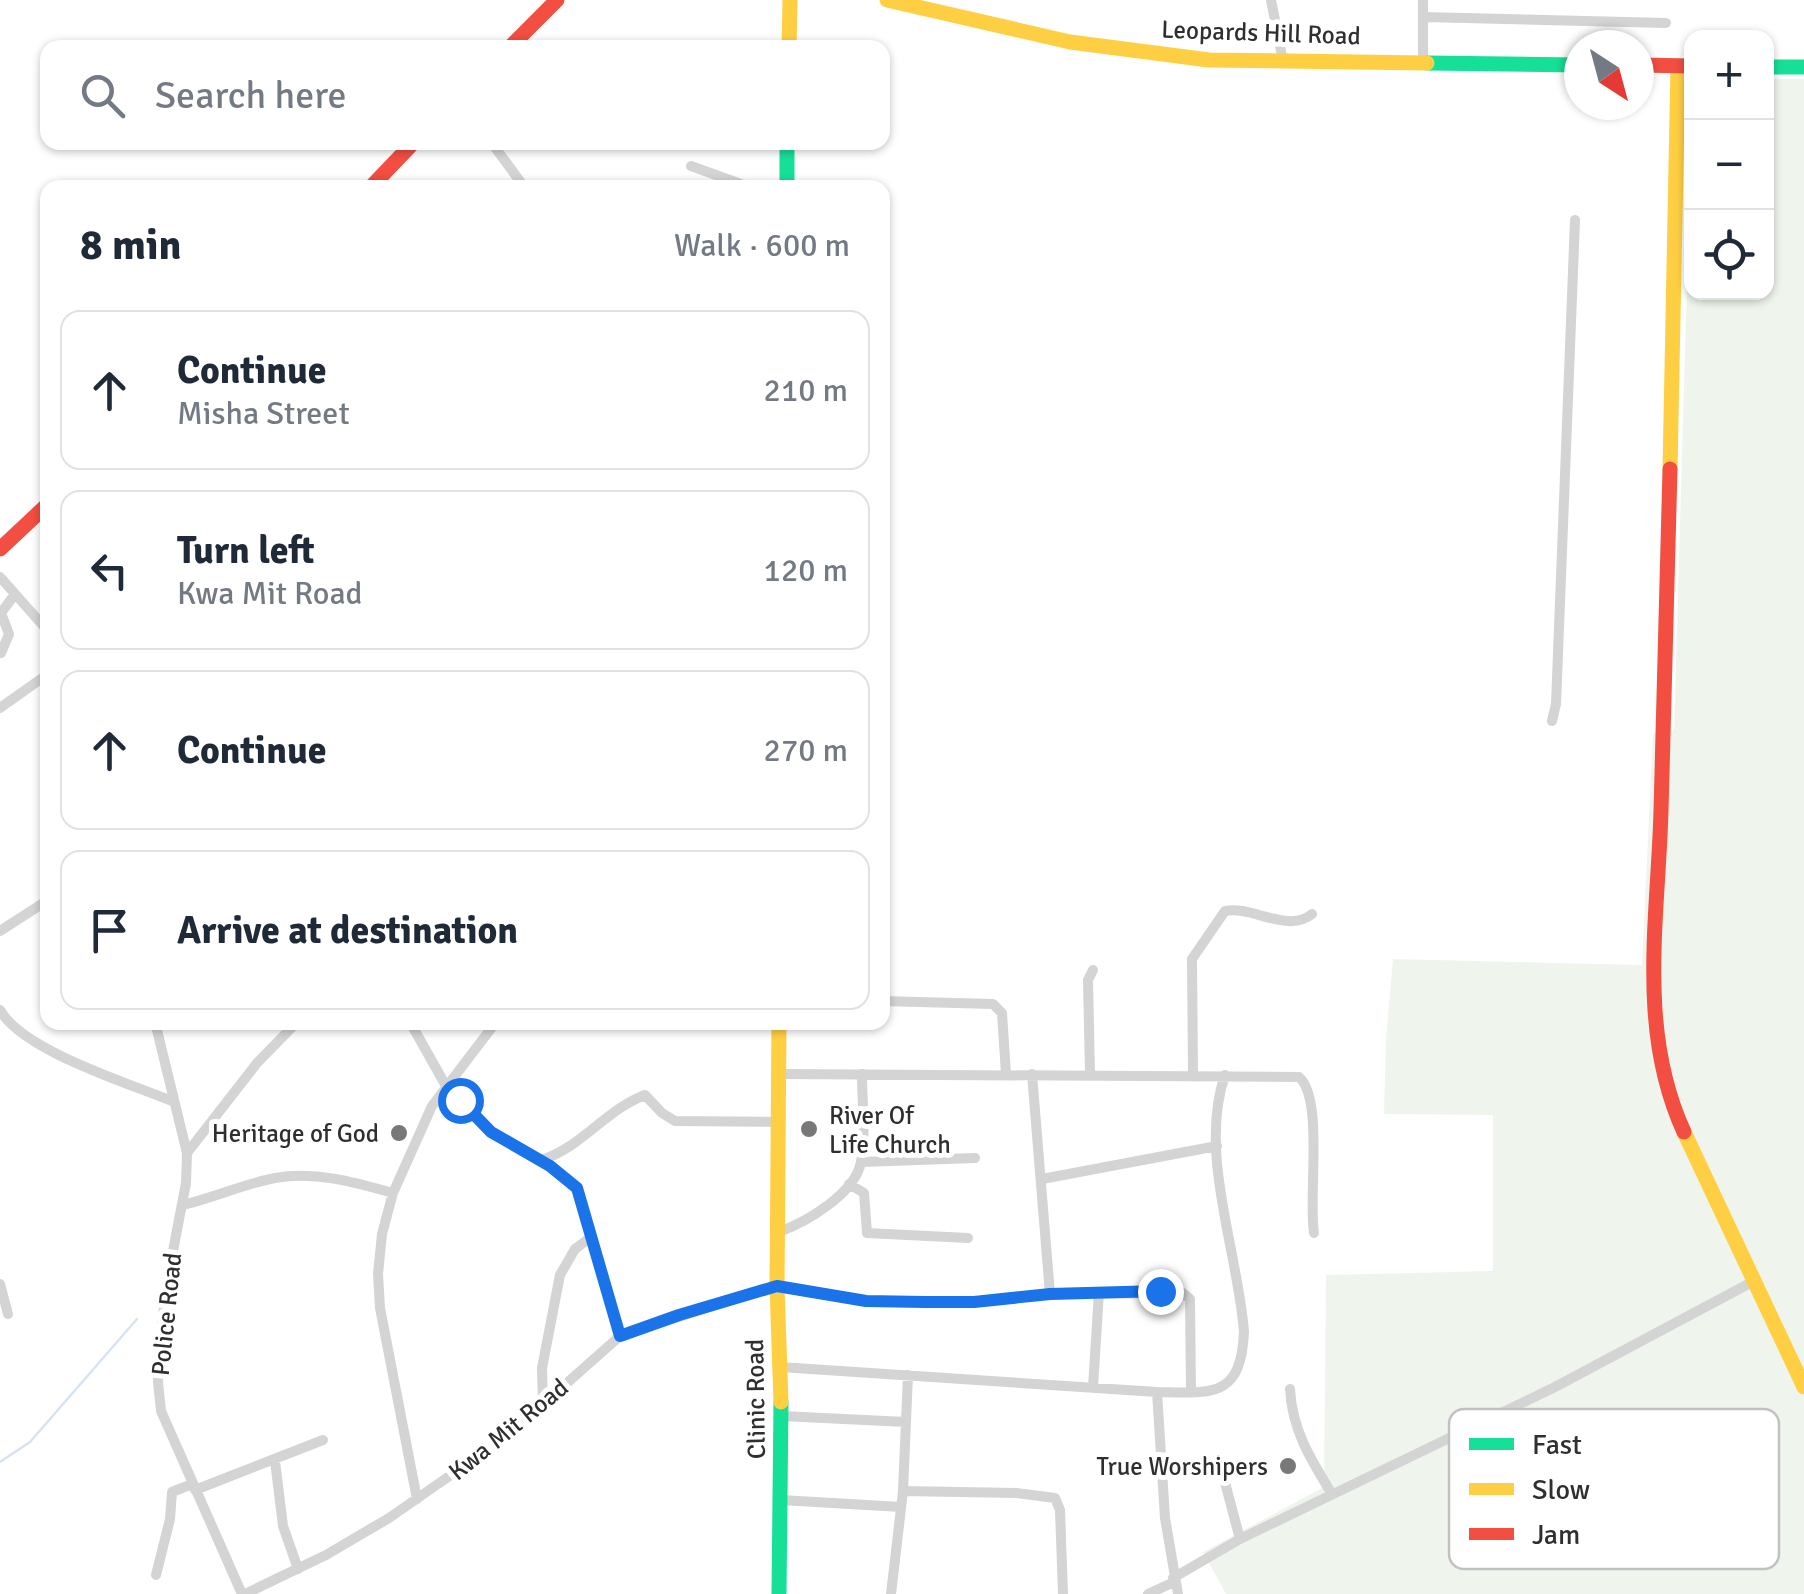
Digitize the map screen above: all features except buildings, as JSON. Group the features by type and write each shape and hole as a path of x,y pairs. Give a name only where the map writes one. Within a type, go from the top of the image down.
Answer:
{"street":[{"path":"516,40 558,0"},
{"path":"788,40 790,0"},
{"name":"Leopards Hill Road","path":"887,0 1099,46 1209,60 1564,64"},
{"path":"1271,0 1282,61"},
{"path":"1422,0 1423,62"},
{"path":"1422,17 1666,23"},
{"path":"1654,66 1684,66"},
{"path":"1774,67 1804,67"},
{"path":"1684,97 1652,966 1654,1024 1668,1097 1804,1387"},
{"path":"377,180 406,150"},
{"path":"497,150 519,180"},
{"path":"787,150 787,180"},
{"path":"691,166 730,180"},
{"path":"1552,721 1556,704 1575,220"},
{"path":"0,550 40,512"},
{"path":"0,577 40,622"},
{"path":"1,653 8,634 0,612 16,594"},
{"path":"0,708 40,680"},
{"path":"0,931 40,905"},
{"path":"1192,1074 1192,958 1225,911 1231,908 1300,920 1312,914"},
{"path":"1090,1074 1088,980 1093,970"},
{"path":"890,1001 993,1004 999,1008 1006,1074"},
{"path":"0,1010 10,1025 33,1041 174,1102"},
{"name":"Police Road","path":"157,1030 186,1153 182,1205 166,1278 159,1395 165,1424 243,1594"},
{"path":"186,1153 289,1030"},
{"path":"414,1030 446,1086 491,1132 541,1160 577,1188 620,1336"},
{"path":"417,1499 380,1308 382,1234 393,1193 420,1130 446,1086 490,1030"},
{"name":"Clinic Road","path":"779,1030 780,1594"},
{"path":"780,1074 1292,1076 1306,1083 1311,1110 1314,1233"},
{"path":"779,1232 814,1218 849,1184 861,1162 862,1074"},
{"path":"1032,1074 1050,1294"},
{"path":"780,1367 1157,1392 1216,1391 1230,1381 1243,1350 1242,1308 1226,1225 1217,1146 1216,1110 1224,1075"},
{"path":"541,1160 566,1150 592,1127 645,1095 662,1114 675,1120 780,1122"},
{"path":"1042,1179 1217,1146"},
{"path":"861,1162 975,1158"},
{"path":"182,1205 260,1182 304,1176 340,1179 393,1193"},
{"path":"849,1184 864,1194 866,1234 968,1238"},
{"path":"543,1404 542,1368 560,1275 574,1248 591,1237"},
{"path":"1509,1409 1754,1281"},
{"path":"0,1284 8,1314"},
{"path":"777,1286 866,1301 974,1302 1099,1292 1187,1294 1191,1392"},
{"name":"Kwa Mit Road","path":"243,1594 390,1518 486,1452 620,1336 777,1286"},
{"path":"1093,1386 1099,1292"},
{"path":"891,1594 903,1491 908,1375"},
{"path":"1290,1390 1296,1429 1332,1494"},
{"path":"1157,1392 1162,1488 1175,1585"},
{"path":"782,1416 906,1422"},
{"path":"1148,1594 1175,1585 1240,1539 1449,1438"},
{"path":"156,1575 170,1520 172,1492 275,1460 322,1440"},
{"path":"275,1460 283,1526 298,1568"},
{"path":"1219,1460 1240,1539"},
{"path":"903,1491 1016,1493 1055,1498 1060,1510 1063,1594"},
{"path":"781,1500 901,1506"}],"shaded area":[{"path":"1774,79 1804,79 1804,1594 1226,1594 1203,1552 1324,1487 1326,1275 1493,1271 1493,1115 1384,1114 1393,959 1642,965 1653,733 1674,731 1686,300 1774,300"}],"waterway":[{"path":"0,1462 30,1442 137,1319"}],"traffic: fast":[{"path":"1427,63 1564,65"},
{"path":"1774,67 1804,67"},
{"path":"787,150 787,180"},
{"path":"779,1594 781,1402"}],"traffic: slow":[{"path":"789,40 790,0"},
{"path":"887,0 1070,42 1209,60 1427,63"},
{"path":"1670,469 1678,66"},
{"path":"779,1030 777,1287 781,1402"},
{"path":"1684,1132 1804,1387"}],"traffic: jam":[{"path":"517,40 557,0"},
{"path":"1654,65 1684,66"},
{"path":"378,180 406,150"},
{"path":"1670,469 1654,974 1660,1054 1684,1132"},
{"path":"0,549 40,512"}],"place":[{"name":"River Of Life Church","path":"809,1129"},
{"name":"Heritage of God","path":"399,1133"},
{"name":"True Worshipers","path":"1288,1466"}],"route":[{"path":"460,1100 491,1132 541,1160 577,1188 620,1336 777,1286 866,1301 925,1302 1160,1291"}]}
